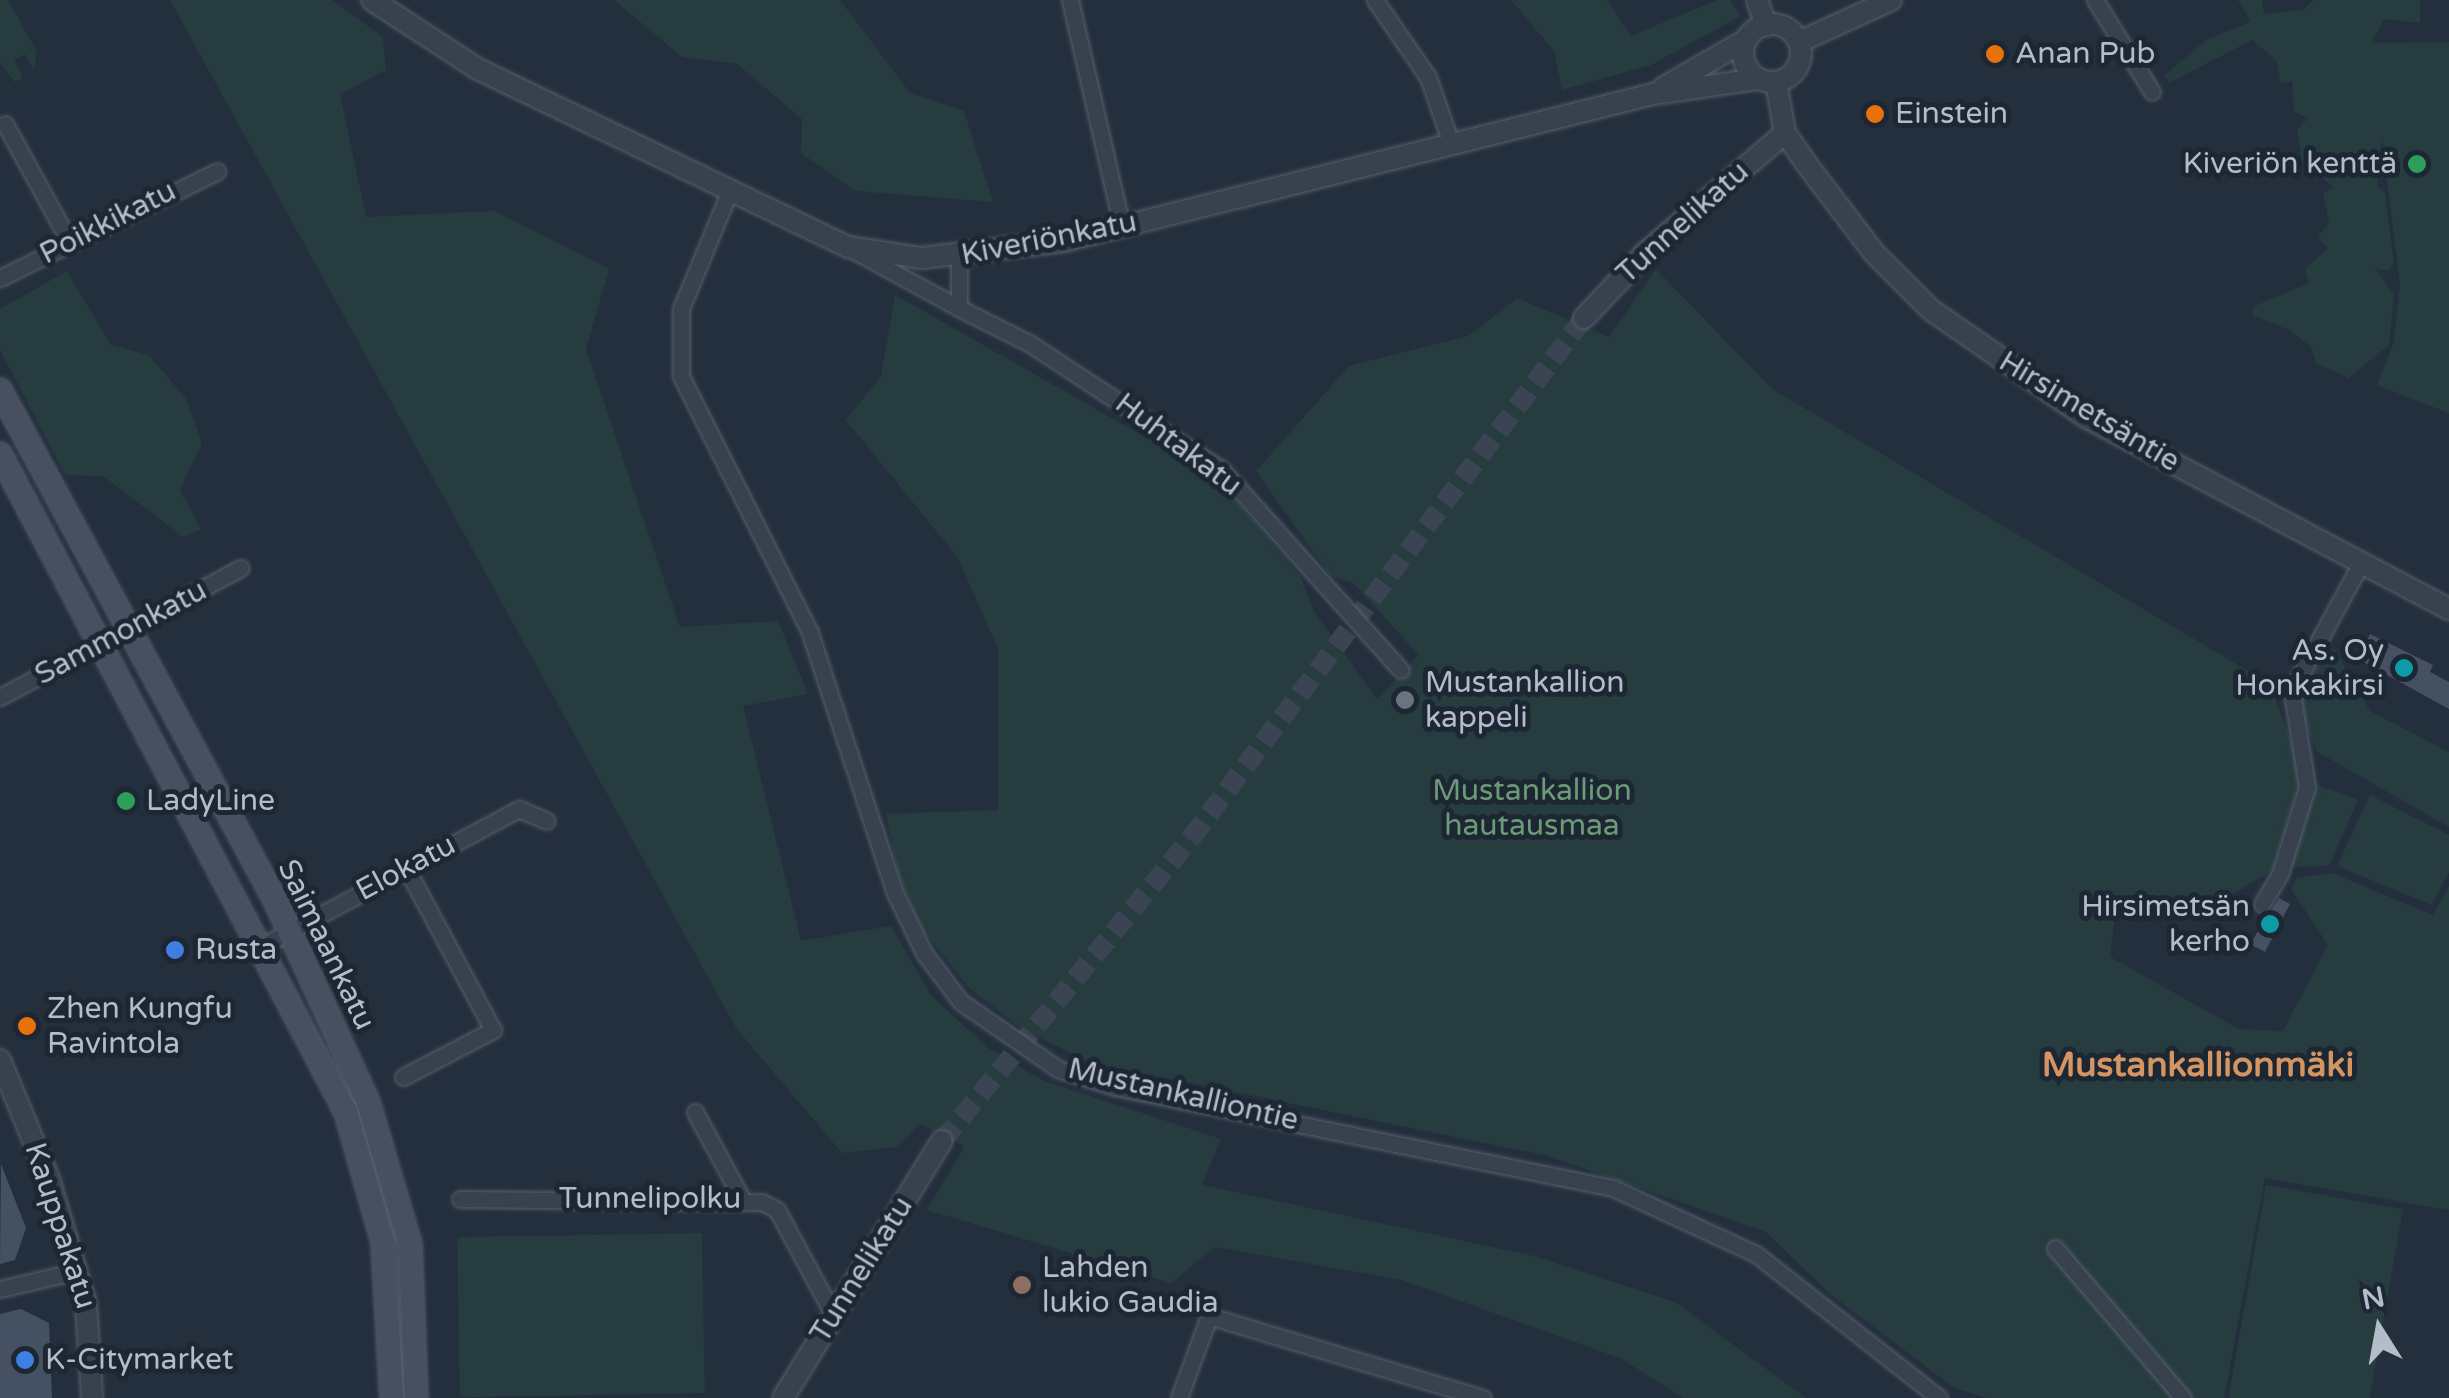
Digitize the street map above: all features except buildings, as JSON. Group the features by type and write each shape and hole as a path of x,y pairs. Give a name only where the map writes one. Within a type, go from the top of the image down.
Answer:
{"main road":[{"name":"Saimaankatu","path":"0,390 126,633 289,932 368,1102 396,1189 415,1299 416,1398"},
{"name":"Saimaankatu","path":"0,454 99,646 264,945 346,1112 373,1197 389,1298 392,1398"}],"street":[{"name":"Kiveriönkatu","path":"372,0 478,70 848,247 958,258 1122,227 1652,94 1767,80"},
{"path":"1070,0 1122,227"},
{"path":"1374,0 1428,76 1452,146"},
{"path":"1757,0 1766,25"},
{"path":"1798,42 1891,0"},
{"path":"2094,0 2152,92"},
{"path":"1766,25 1785,28 1798,42 1797,68 1767,80 1745,64 1746,40 1766,25"},
{"name":"Kiveriönkatu","path":"1652,94 1746,40"},
{"name":"Hirsimetsäntie","path":"1767,80 1786,133 1874,252 1932,310 2024,380 2449,608"},
{"path":"5,124 68,241"},
{"name":"Tunnelikatu","path":"1584,318 1644,254 1786,133"},
{"name":"Poikkikatu","path":"0,278 68,241 217,172"},
{"name":"Mustankalliontie","path":"730,190 681,309 681,376 814,643 895,893 924,953 961,1002 1058,1069 1115,1086 1613,1188 1756,1254 1939,1398"},
{"name":"Huhtakatu","path":"848,247 1030,343 1222,470 1401,670"},
{"path":"958,258 959,308"},
{"path":"2262,904 2280,874 2307,787 2294,699 2298,679 2361,563"},
{"name":"Sammonkatu","path":"0,697 126,633 241,568"},
{"name":"Elokatu","path":"264,945 519,809 547,820"},
{"path":"403,1077 493,1030 406,868"},
{"name":"Kauppakatu","path":"0,1060 77,1271 92,1327 92,1398"},
{"path":"695,1112 742,1197"},
{"name":"Tunnelikatu","path":"784,1398 942,1141"},
{"name":"Tunnelipolku","path":"460,1199 742,1197 777,1210 834,1316"},
{"path":"2056,1248 2183,1398"},
{"path":"0,1289 77,1271"},
{"path":"1179,1398 1209,1316 1483,1398"}],"green space":[{"path":"0,0 8,0 37,52 34,70 25,54 14,60 23,78 15,82 0,63"},
{"path":"170,0 332,0 383,37 386,70 340,94 366,217 495,211 609,269 586,349 680,627 778,621 808,694 743,706 801,941 891,926 931,995 988,1048 1042,1080 1221,1139 1202,1185 1534,1256 1675,1302 1806,1398 1683,1398 1622,1359 1402,1280 1215,1247 1171,1283 927,1210 965,1146 921,1124 896,1147 842,1153 736,1028"},
{"path":"614,0 840,0 910,93 964,111 993,202 855,191 801,153 802,119 737,64 682,57"},
{"path":"1511,0 1607,0 1631,36 1717,0 1730,0 1741,16 1651,65 1562,90 1554,51"},
{"path":"2238,0 2262,0 2264,14 2303,10 2313,0 2420,0 2420,23 2384,19 2371,43 2449,42 2449,413 2377,385 2394,342 2400,284 2382,138 2377,187 2385,193 2394,263 2388,271 2375,268 2394,294 2389,345 2348,378 2316,363 2311,347 2289,330 2252,315 2255,306 2309,283 2305,269 2328,248 2318,237 2329,223 2323,193 2334,187 2302,162 2297,130 2308,118 2294,112 2292,81 2281,84 2276,60 2252,40 2169,83 2165,75 2207,39 2251,22"},
{"name":"Mustankallion hautausmaa","path":"1656,269 1772,389 2270,684 2302,771 2272,871 2211,906 2172,909 2117,898 2110,957 2239,1029 2283,1031 2328,945 2291,889 2297,878 2332,873 2433,915 2449,886 2449,1210 2265,1178 2224,1398 1986,1398 1953,1387 1830,1294 1766,1232 1545,1155 1092,1063 1023,1030 968,987 921,928 898,875 886,814 998,810 998,649 958,558 846,420 881,376 895,295 1182,458 1237,501 1300,575 1314,611 1377,699 1419,655 1352,582 1331,577 1256,471 1349,366 1468,336 1517,298 1609,337"},
{"path":"67,271 111,345 149,355 186,399 202,443 180,490 201,529 183,537 103,476 65,475 0,350 0,309"},
{"path":"2326,648 2335,650 2370,711 2449,752 2449,827 2316,751 2297,699"},
{"path":"2315,784 2358,800 2329,866 2289,867"},
{"path":"2370,795 2449,835 2449,872 2432,905 2337,866"},
{"path":"2266,1185 2403,1209 2370,1398 2228,1398"},
{"path":"702,1233 705,1393 460,1397 457,1237"}],"tunnel":[{"path":"942,1141 1191,838 1584,318"}],"place":[{"name":"Anan Pub","path":"1995,54"},
{"name":"Einstein","path":"1875,114"},
{"name":"Kiveriön kenttä","path":"2417,164"},
{"name":"As. Oy Honkakirsi","path":"2404,668"},
{"name":"Mustankallion kappeli","path":"1405,700"},
{"name":"LadyLine","path":"126,801"},
{"name":"Hirsimetsän kerho","path":"2270,924"},
{"name":"Rusta","path":"175,950"},
{"name":"Zhen Kungfu Ravintola","path":"27,1026"},
{"name":"Lahden lukio Gaudia","path":"1022,1285"},
{"name":"K-Citymarket","path":"25,1360"}],"district":[{"name":"Mustankallionmäki","path":"2198,1065"}]}
